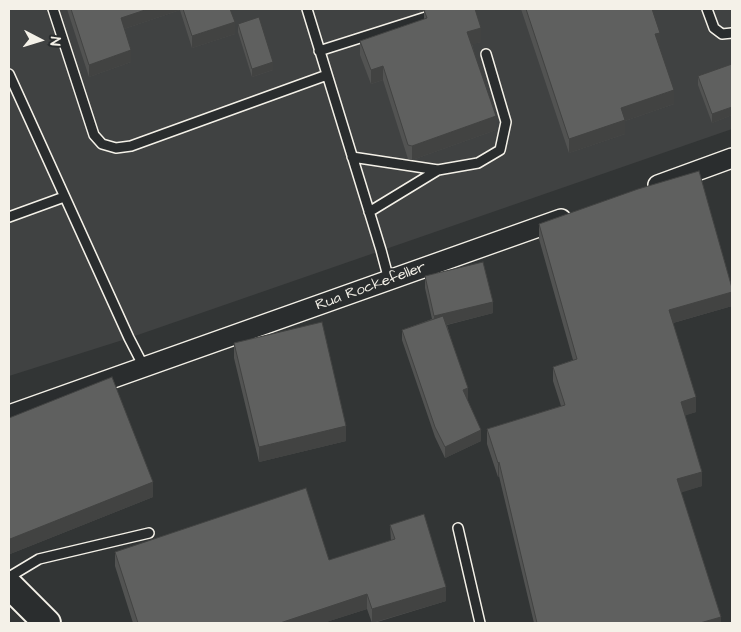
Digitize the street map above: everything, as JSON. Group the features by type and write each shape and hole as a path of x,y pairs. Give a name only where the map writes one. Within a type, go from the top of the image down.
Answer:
{"main road":[{"path":"9,585 46,623"}],"street":[{"path":"639,191 732,158"},
{"name":"Rua Rockefeller","path":"9,415 574,214"}],"lane":[{"path":"53,9 94,135 102,144 116,148 131,146 327,75"},
{"path":"307,9 389,280"},
{"path":"320,51 451,9"},
{"path":"707,9 714,28 722,34 732,33"},
{"path":"352,157 438,170 478,163 500,150 506,122 486,54"},
{"path":"9,74 64,197 144,367"},
{"path":"369,212 438,170"},
{"path":"9,217 64,197"},
{"path":"458,528 480,623"},
{"path":"9,577 39,559 149,533"}],"shaded area":[{"path":"9,9 732,9 732,129 129,338 9,376"}],"building":[{"path":"71,9 148,9 121,18 131,50 89,65"},
{"path":"183,9 230,9 235,22 192,36"},
{"path":"475,9 481,28 467,32 496,116 412,146 408,145 383,66 371,70 360,41 427,18 424,10"},
{"path":"526,9 652,9 660,33 655,34 674,90 621,108 625,120 569,139"},
{"path":"259,17 273,62 252,69 238,24"},
{"path":"732,64 732,107 712,114 698,76"},
{"path":"699,171 732,292 669,310 696,397 681,402 702,472 677,479 721,617 700,623 537,623 499,462 487,429 565,405 553,367 577,359 539,224 638,189"},
{"path":"483,262 493,302 434,316 425,276"},
{"path":"443,316 468,388 463,390 481,430 445,447 435,427 402,330"},
{"path":"322,322 346,426 259,447 234,343"},
{"path":"112,377 153,482 10,539 9,418"},
{"path":"306,488 329,560 395,539 390,525 424,514 446,587 372,609 367,594 280,623 138,623 115,552"}]}
